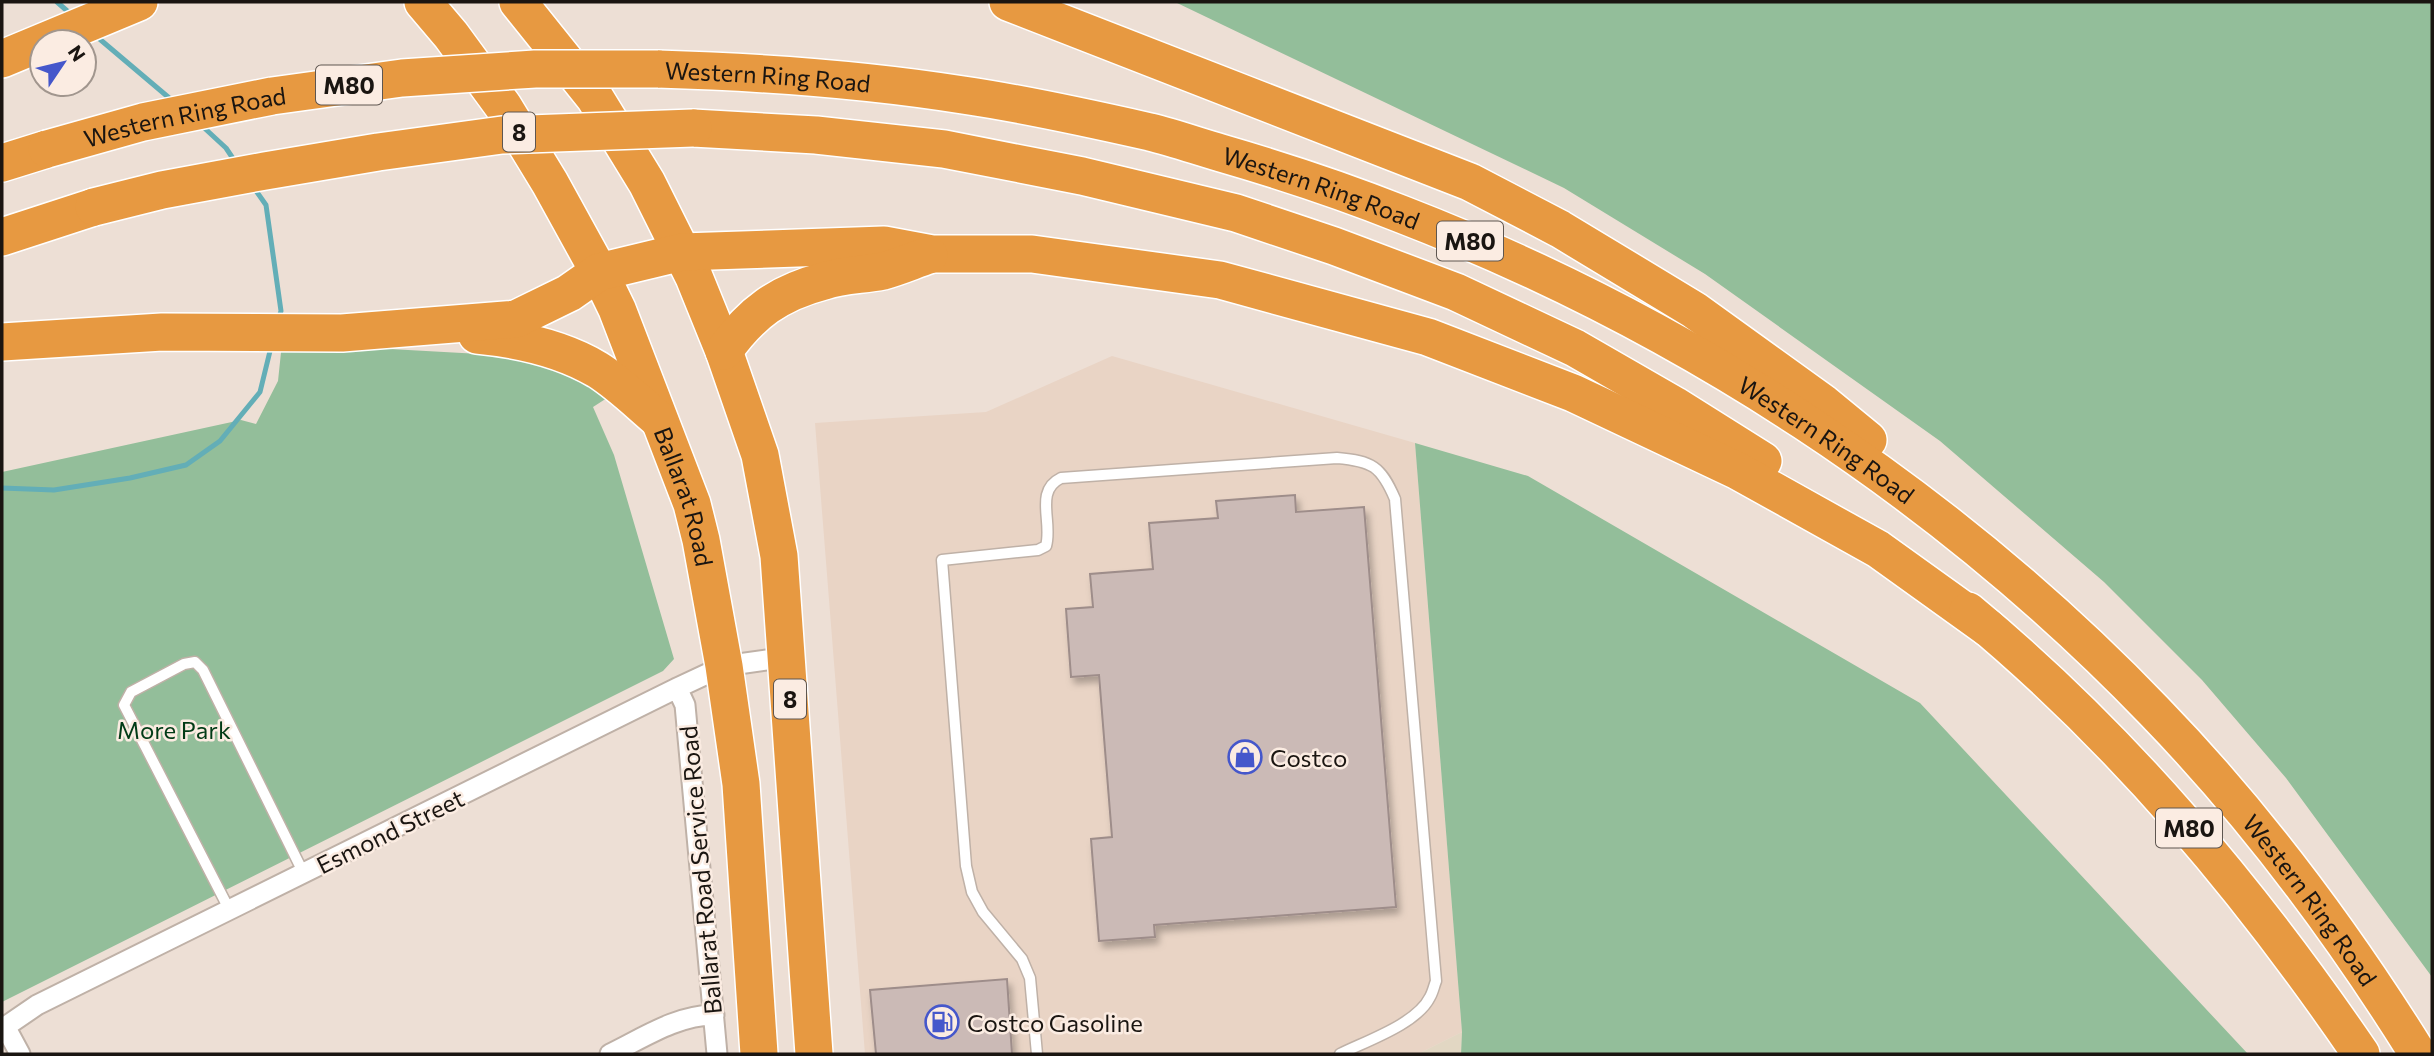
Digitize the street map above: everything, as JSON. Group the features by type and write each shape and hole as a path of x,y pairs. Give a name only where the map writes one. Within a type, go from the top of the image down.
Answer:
{"highway":[{"path":"2,59 136,2"},
{"name":"Ballarat Road","path":"423,2 503,106 550,183 599,272 617,309 692,505 724,666 741,784 759,1054"},
{"name":"8","path":"518,2 595,98 647,183 681,252 724,351 760,455 779,556 814,1054"},
{"path":"1008,2 1470,182 1560,229 1694,310 1823,403 2032,577 2155,712"},
{"name":"Western Ring Road","path":"2,163 143,122 272,96 402,78 535,69 658,69 745,72 875,83 966,95 1141,130 1320,182 1458,236 1567,286 1688,348 1771,399 1966,539 2054,615 2155,712 2283,861 2361,967 2418,1054"},
{"name":"Western Ring Road","path":"2,237 94,207 162,190 378,152 502,135 693,128 816,135 944,149 1082,176 1236,213 1334,246 1456,292 1575,348 1685,412 1798,483 1918,570 1988,628 2096,728 2155,789 2269,924 2361,1054"},
{"path":"2,342 162,332 342,332 516,319 569,293 599,272 681,252 884,244 932,254 1032,254 1220,280 1428,337 1573,393 1738,471 1878,549 1988,628"},
{"path":"724,351 750,318 780,298 825,280 884,271 932,254"},
{"path":"408,328 489,336 539,346 570,356 606,376 662,422"}],"street":[{"name":"Esmond Street","path":"4,1029 37,1005 677,688 724,666 788,657"},
{"name":"Ballarat Road Service Road","path":"677,688 685,705 717,1054"},
{"path":"610,1054 682,1020 699,1015 714,1015"},
{"path":"4,1029 20,1054"}],"lane":[{"path":"1037,1054 1030,978 1022,959 983,912 972,892 966,866 942,560 1038,550 1046,546 1049,537 1045,492 1051,482 1060,478 1337,458 1362,460 1375,466 1387,481 1395,499 1436,981 1430,998 1419,1012 1340,1054"},
{"path":"229,909 124,705 131,692 184,664 195,662 203,670 304,874"}],"shaded area":[{"path":"1112,356 1415,443 1462,1032 1418,1054 865,1054 815,423 986,412"},
{"path":"1462,1032 1461,1054 1418,1054"}],"green space":[{"path":"1175,2 2432,2 2432,977 2286,778 2202,680 2104,582 1940,441 1705,274 1564,188"},
{"name":"More Park","path":"282,343 498,355 574,372 607,398 593,407 614,455 674,659 663,671 2,1002 2,472 241,420 256,424 278,381"},
{"path":"1415,443 1528,476 1920,703 2248,1054 1461,1054 1462,1032"}],"building":[{"name":"Costco","path":"1295,495 1296,512 1364,507 1396,907 1154,925 1155,937 1099,941 1091,839 1112,837 1099,675 1071,677 1066,609 1093,607 1090,574 1153,569 1149,523 1218,518 1216,501"},
{"name":"Costco Gasoline","path":"1007,979 1012,1054 876,1054 870,990"}],"waterway":[{"path":"57,2 73,16"},
{"path":"98,38 174,102"},
{"path":"200,124 226,148 236,163"},
{"path":"254,188 266,205 281,311 278,320"},
{"path":"2,488 54,490 130,478 186,465 220,441 260,392 271,347"}],"place":[{"name":"Costco","path":"1245,757"},
{"name":"Costco Gasoline","path":"942,1022"}]}
